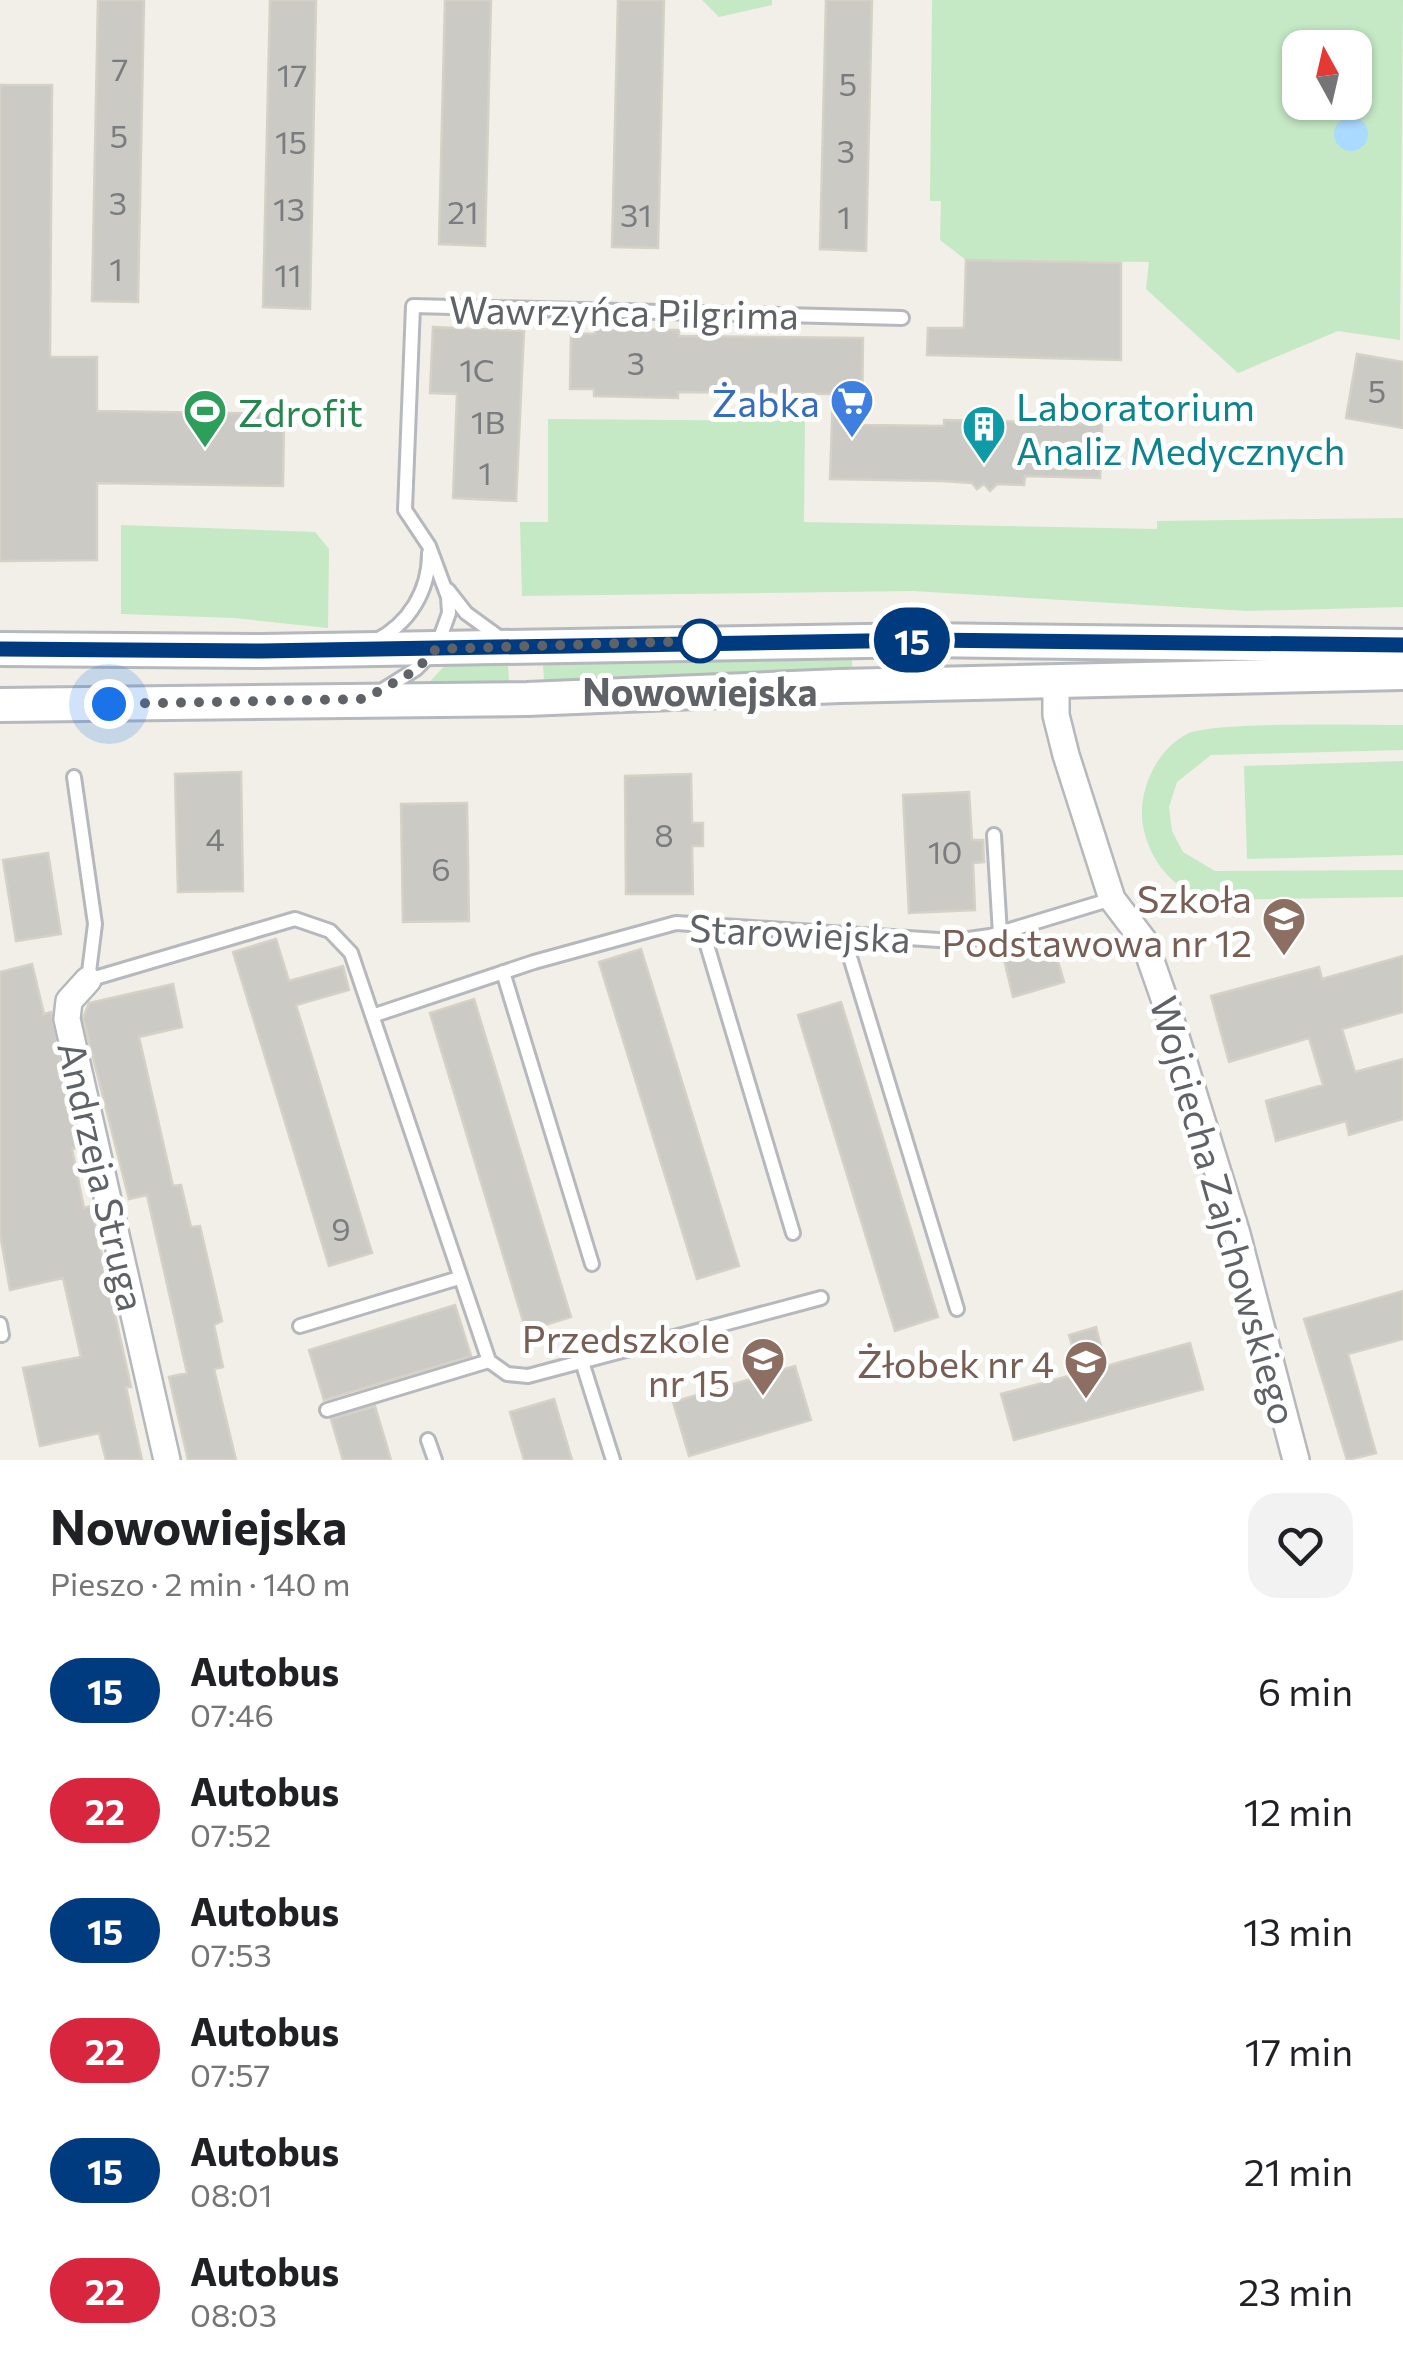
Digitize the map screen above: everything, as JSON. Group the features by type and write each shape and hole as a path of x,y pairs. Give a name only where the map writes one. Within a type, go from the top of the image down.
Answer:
{"street":[{"path":"0,649 359,650 905,640 1403,646"},
{"path":"0,704 527,699 1403,673"},
{"name":"Wojciecha Zajchowskiego","path":"1056,682 1056,716 1112,899 1144,941 1164,996 1255,1299 1296,1460"},
{"name":"Andrzeja Struga","path":"88,980 69,1001 67,1019 167,1460"}],"lane":[{"name":"Wawrzyńca Pilgrima","path":"436,649 449,613 444,584 430,546 405,510 413,306 902,318"},
{"path":"359,650 397,628 412,610 430,572 430,546"},
{"name":"Wawrzyńca Pilgrima","path":"444,584 478,624 502,639 524,646"},
{"path":"365,699 416,670 436,649"},
{"name":"Andrzeja Struga","path":"74,778 95,924 88,980"},
{"path":"994,836 1000,934"},
{"name":"Starowiejska","path":"375,1015 503,972 676,923 954,941 1000,934 1112,899"},
{"path":"88,980 295,918 330,930 351,953 375,1015 489,1361 507,1374 528,1376 583,1365 821,1298"},
{"path":"701,925 792,1233"},
{"path":"843,934 957,1309"},
{"path":"503,972 592,1264"},
{"path":"300,1326 459,1278"},
{"path":"327,1410 489,1361"},
{"path":"583,1365 613,1460"},
{"path":"428,1440 434,1460"}],"green space":[{"path":"702,0 772,0 772,5 719,17"},
{"path":"932,0 1403,0 1400,340 1338,331 1238,373 1146,289 1149,262 966,260 940,240 941,201 930,201"},
{"path":"548,419 805,421 804,522 1157,529 1157,521 1403,518 1403,607 1247,611 913,591 522,596 520,522 548,522"},
{"path":"121,525 315,532 329,549 328,628 234,618 121,614"},
{"path":"852,660 852,670 544,681 543,664"},
{"path":"446,664 508,664 509,683 426,686"},
{"path":"1256,725 1403,725 1403,750 1211,755 1177,782 1169,807 1172,831 1183,852 1215,871 1403,870 1403,897 1204,900 1172,880 1151,851 1142,813 1146,786 1166,750 1187,734"},
{"path":"1403,761 1403,855 1247,859 1244,766"}],"water":[{"path":"1342,120 1360,120 1367,127 1367,141 1358,150 1344,150 1335,141 1335,127"}],"building":[{"path":"98,0 144,0 138,302 92,301"},
{"path":"270,0 316,0 310,309 263,307"},
{"path":"445,0 491,0 485,246 439,244"},
{"path":"618,0 664,0 658,248 612,247"},
{"path":"826,0 872,0 866,251 820,249"},
{"path":"0,85 52,85 50,357 97,357 97,411 284,414 283,486 97,483 97,560 0,561"},
{"path":"966,260 1121,263 1121,360 927,355 928,328 964,328"},
{"path":"433,327 524,331 516,501 453,498 457,394 430,393"},
{"path":"596,329 679,330 679,336 863,338 862,425 944,426 944,420 1102,424 1100,478 1025,476 1024,485 997,484 990,491 984,484 977,489 972,483 830,479 833,394 678,392 678,398 594,396 594,389 570,389 571,333 595,334"},
{"path":"1357,354 1403,362 1403,428 1346,418"},
{"path":"241,772 243,891 178,892 175,774"},
{"path":"691,774 692,823 703,823 703,846 692,846 693,894 626,894 625,776"},
{"path":"969,792 972,840 983,840 984,862 973,863 975,910 909,913 903,795"},
{"path":"467,803 469,921 403,922 401,804"},
{"path":"48,853 61,934 16,941 3,860"},
{"path":"1051,937 1064,982 1013,997 1002,951"},
{"path":"276,939 289,981 343,966 349,990 296,1005 372,1253 329,1266 233,952"},
{"path":"641,949 739,1266 697,1279 599,962"},
{"path":"1403,956 1403,1012 1342,1029 1355,1072 1403,1059 1403,1119 1349,1135 1346,1121 1276,1141 1266,1101 1323,1085 1309,1038 1229,1062 1211,996 1319,967 1322,979"},
{"path":"32,964 44,1014 51,1012 79,1147 72,1149 84,1208 91,1206 131,1387 126,1387 142,1460 106,1460 99,1433 40,1446 23,1368 81,1357 63,1278 10,1290 0,1234 0,972"},
{"path":"173,984 182,1027 139,1037 173,1186 181,1185 191,1227 200,1226 222,1321 214,1325 223,1367 214,1369 236,1460 188,1460 169,1377 187,1373 147,1195 129,1199 83,1018 89,1003"},
{"path":"474,999 571,1317 526,1331 430,1013"},
{"path":"841,1002 938,1317 895,1331 798,1015"},
{"path":"1403,1291 1403,1339 1348,1354 1376,1453 1347,1460 1304,1319"},
{"path":"455,1305 471,1356 324,1400 309,1350"},
{"path":"1096,1327 1106,1366 1190,1343 1203,1389 1014,1440 1001,1394 1080,1373 1069,1335"},
{"path":"795,1366 811,1420 689,1456 673,1402"},
{"path":"554,1399 572,1460 524,1460 510,1412"},
{"path":"375,1406 391,1460 343,1460 331,1419"}],"bus line":[{"name":"15","path":"0,649 261,651 612,642 924,640 1298,647 1403,645"}],"place":[{"name":"Żabka","path":"852,439"},
{"name":"Zdrofit","path":"205,449"},
{"name":"Laboratorium Analiz Medycznych","path":"984,465"},
{"name":"Nowowiejska","path":"700,641"},
{"name":"Szkoła Podstawowa nr 12","path":"1284,957"},
{"name":"Przedszkole nr 15","path":"763,1397"},
{"name":"Żłobek nr 4","path":"1086,1400"}],"route":[{"path":"109,704 365,699 416,670 436,649 700,641"}]}
